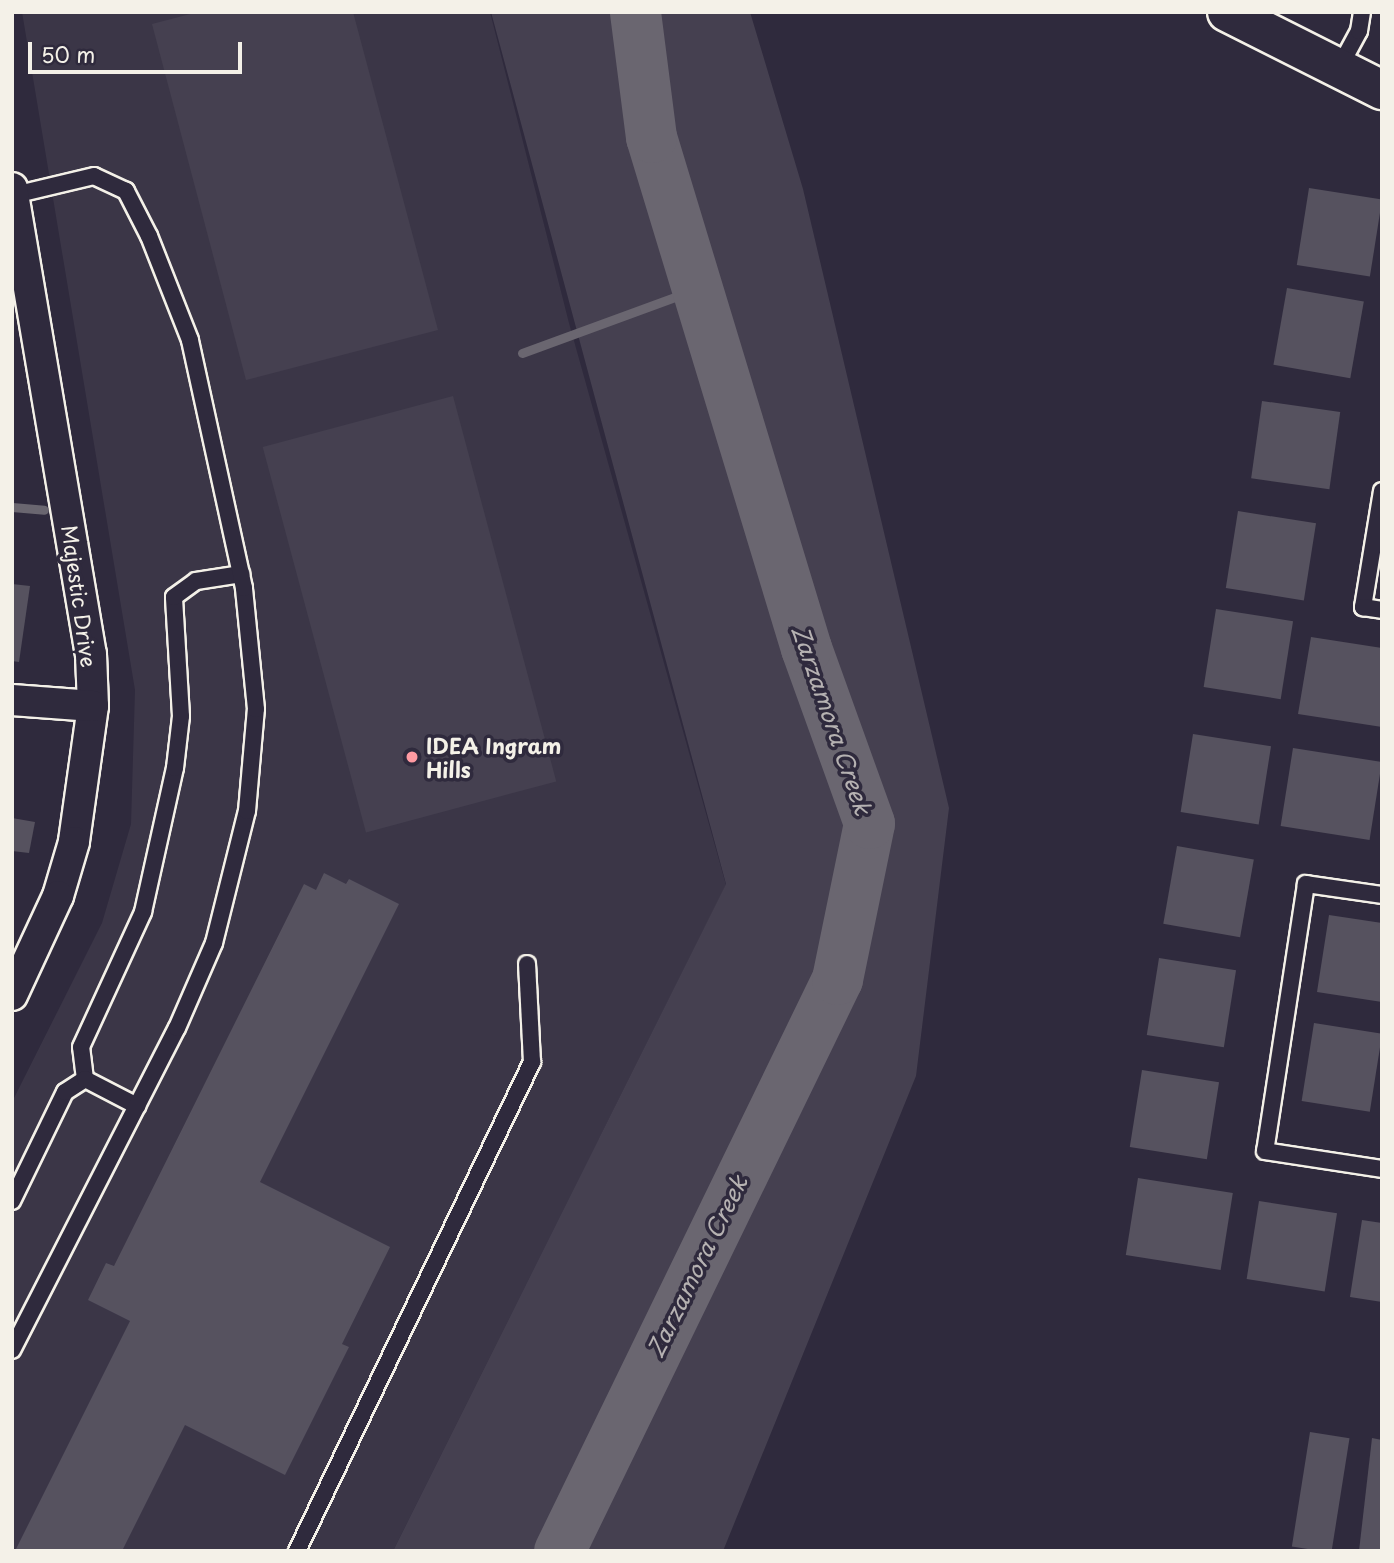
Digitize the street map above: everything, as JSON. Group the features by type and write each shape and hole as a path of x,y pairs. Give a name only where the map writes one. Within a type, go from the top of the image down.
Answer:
{"street":[{"path":"1227,12 1382,90"},
{"name":"Majestic Drive","path":"12,995 58,896 74,842 93,706 92,654 17,239 13,192"},
{"path":"12,700 93,706"}],"lane":[{"path":"1339,68 1359,31 1362,12"},
{"path":"12,1350 137,1107 214,943 247,811 256,709 240,574 190,340 126,191 94,176 13,192"},
{"path":"1382,491 1363,607 1382,610"},
{"path":"85,1079 82,1047 143,912 176,768 181,716 174,597 196,581 240,574"},
{"path":"1382,895 1306,884 1265,1151 1382,1169"},
{"path":"297,1551 531,1062 527,964"},
{"path":"85,1079 137,1107"},
{"path":"12,1201 65,1092 85,1079"}],"shaded area":[{"name":"IDEA Ingram Hills","path":"22,12 490,12 569,323 726,885 393,1551 12,1551 12,1102 102,923 131,824 135,690"},
{"path":"198,12 353,12 438,330 246,380 152,24"},
{"path":"491,12 750,12 803,189 949,808 916,1076 723,1551 393,1551 726,884"},
{"path":"453,396 556,781 366,832 263,447"}],"building":[{"path":"1309,188 1382,200 1370,277 1297,265"},
{"path":"1287,288 1364,302 1350,378 1273,365"},
{"path":"1262,401 1340,412 1329,489 1251,478"},
{"path":"1238,511 1316,523 1304,600 1226,588"},
{"path":"12,584 30,586 19,662 12,661"},
{"path":"1216,609 1293,621 1281,699 1204,687"},
{"path":"1311,637 1382,648 1382,727 1298,714"},
{"path":"1193,734 1271,746 1259,824 1181,812"},
{"path":"1293,748 1382,762 1370,840 1281,826"},
{"path":"12,818 35,822 29,853 12,851"},
{"path":"1177,846 1254,860 1240,937 1163,924"},
{"path":"324,873 346,884 349,879 399,904 260,1182 390,1247 342,1344 349,1347 285,1475 185,1425 122,1551 15,1551 130,1321 88,1300 106,1263 114,1266 304,884 316,890"},
{"path":"1329,915 1382,923 1382,1002 1317,992"},
{"path":"1159,958 1236,970 1224,1047 1147,1035"},
{"path":"1314,1023 1382,1034 1370,1112 1302,1101"},
{"path":"1142,1070 1219,1082 1207,1159 1130,1147"},
{"path":"1138,1178 1233,1193 1221,1270 1126,1255"},
{"path":"1259,1201 1337,1213 1325,1291 1247,1279"},
{"path":"1362,1220 1382,1223 1382,1302 1350,1297"},
{"path":"1310,1432 1350,1438 1332,1551 1292,1547"},
{"path":"1372,1438 1382,1440 1382,1551 1359,1551"}],"waterway":[{"name":"Zarzamora Creek","path":"559,1551 837,979 869,823 806,648 651,137 635,12"},
{"path":"522,353 697,289"},
{"path":"12,507 44,510"}],"place":[{"name":"IDEA Ingram Hills","path":"412,757"}]}
